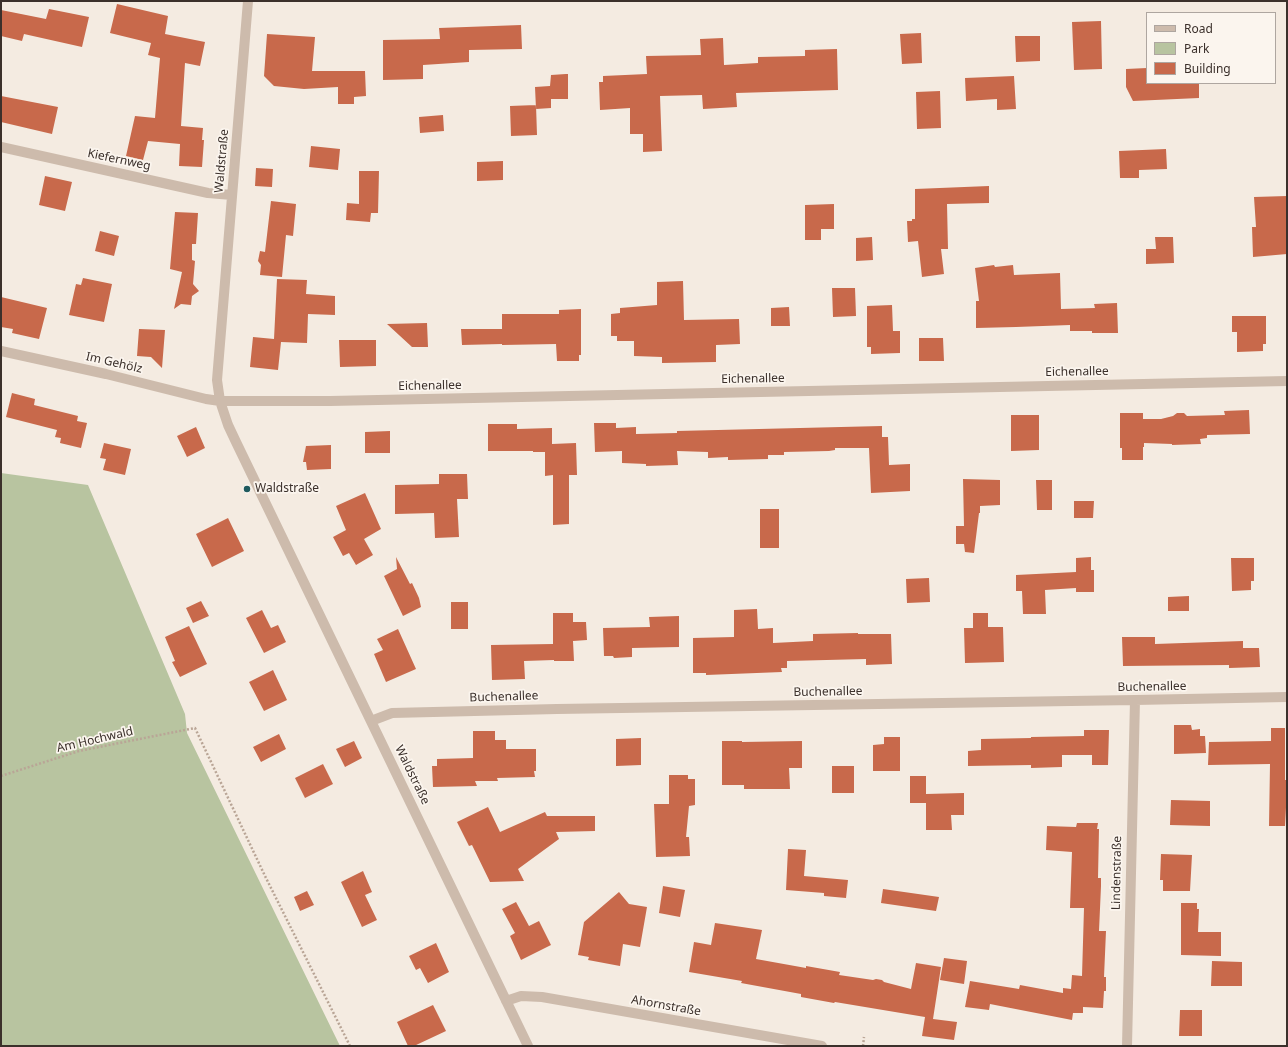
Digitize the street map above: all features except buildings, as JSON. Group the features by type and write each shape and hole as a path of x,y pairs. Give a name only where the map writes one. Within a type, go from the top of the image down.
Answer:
{"street":[{"name":"Waldstraße","path":"248,1 217,380 220,401 228,425 263,500 528,1046"},
{"name":"Kiefernweg","path":"1,147 208,193 232,195"},
{"name":"Im Gehölz","path":"1,351 220,401"},
{"name":"Eichenallee","path":"220,401 330,401 1287,381"},
{"name":"Buchenallee","path":"371,721 392,714 543,709 1287,697"},
{"name":"Lindenstraße","path":"1126,1046 1135,700"},
{"name":"Ahornstraße","path":"506,1001 521,996 542,997 822,1046"}],"path":[{"name":"Am Hochwald","path":"1,776 79,751 194,728 265,876 350,1046"},
{"path":"863,1046 864,1037"}],"green space":[{"path":"1,473 88,485 185,714 187,733 340,1046 1,1046"}],"place":[{"name":"Waldstraße","path":"247,489"}]}
